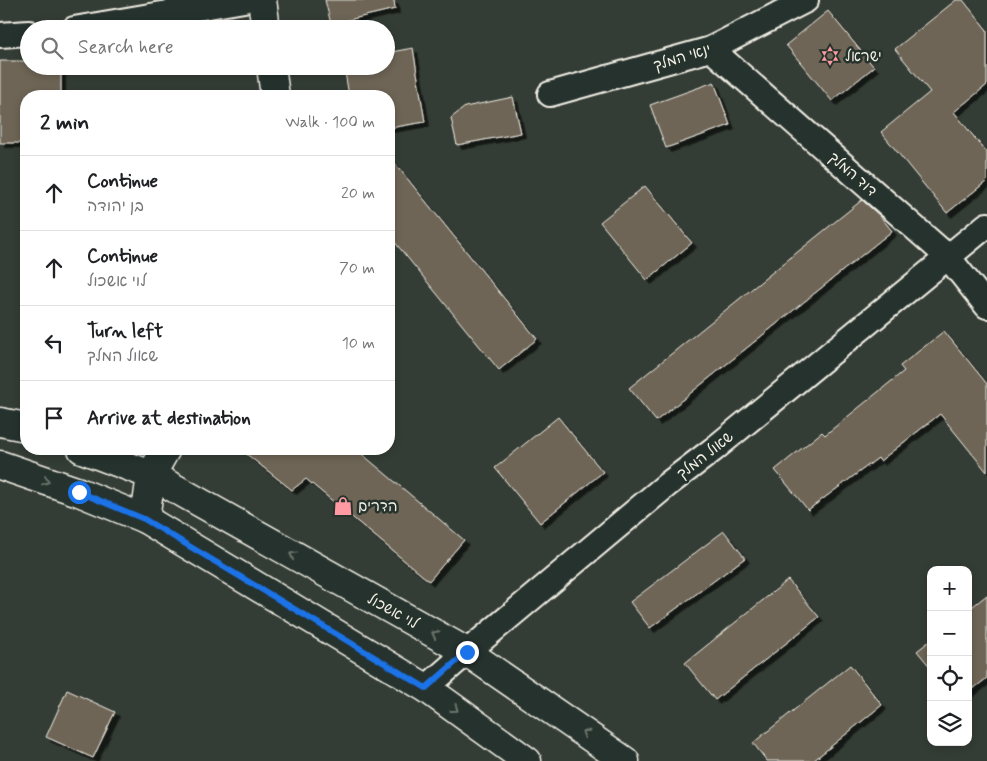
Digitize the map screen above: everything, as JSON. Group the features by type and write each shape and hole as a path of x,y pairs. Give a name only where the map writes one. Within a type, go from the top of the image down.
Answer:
{"street":[{"path":"127,20 244,0"},
{"path":"262,0 265,20"},
{"name":"ינאי המלך","path":"550,94 711,49 806,0"},
{"path":"0,35 20,34"},
{"name":"דוד המלך","path":"711,49 948,257 987,306"},
{"path":"272,75 274,90"},
{"name":"שאול המלך","path":"426,688 668,484 714,449 987,225"},
{"path":"0,422 20,426"},
{"name":"לוי אשכול","path":"98,455 151,475 467,652 625,761"},
{"path":"144,519 151,475 163,455"},
{"path":"0,465 79,492 144,519 426,688 528,761"}],"building":[{"path":"325,0 394,0 395,9 348,20 330,20"},
{"path":"956,0 963,0 987,30 987,85 954,112 987,153 987,181 947,213 881,132 930,92 895,49"},
{"name":"ישראל","path":"828,11 874,67 832,101 786,45"},
{"path":"413,48 425,122 395,127 395,90 348,90 346,75 395,75 395,51"},
{"path":"0,61 20,61 20,75 61,75 61,90 20,90 20,143 0,143"},
{"path":"714,82 730,125 666,148 650,105"},
{"path":"513,97 521,133 457,145 451,118 465,107"},
{"path":"395,163 537,339 499,370 395,242"},
{"path":"645,186 692,243 647,280 600,222"},
{"path":"862,200 880,216 892,231 656,421 629,388"},
{"path":"944,331 987,384 987,472 940,414 880,461 878,458 808,510 775,470 822,432 825,435 904,371 900,366"},
{"path":"558,417 603,472 540,523 495,468"},
{"path":"248,455 363,455 464,540 429,581 306,479 292,490"},
{"path":"724,531 745,558 650,628 630,602"},
{"path":"788,580 819,617 715,700 685,663"},
{"path":"987,595 987,678 972,690 972,611 972,607"},
{"path":"927,643 927,663 917,651"},
{"path":"850,665 882,705 813,761 767,761 753,743"},
{"path":"67,690 115,712 93,758 46,737"}],"place":[{"name":"ישראל","path":"830,56"},
{"name":"הדרים","path":"343,506"}],"route":[{"path":"79,492 144,519 426,688 467,652"}]}
